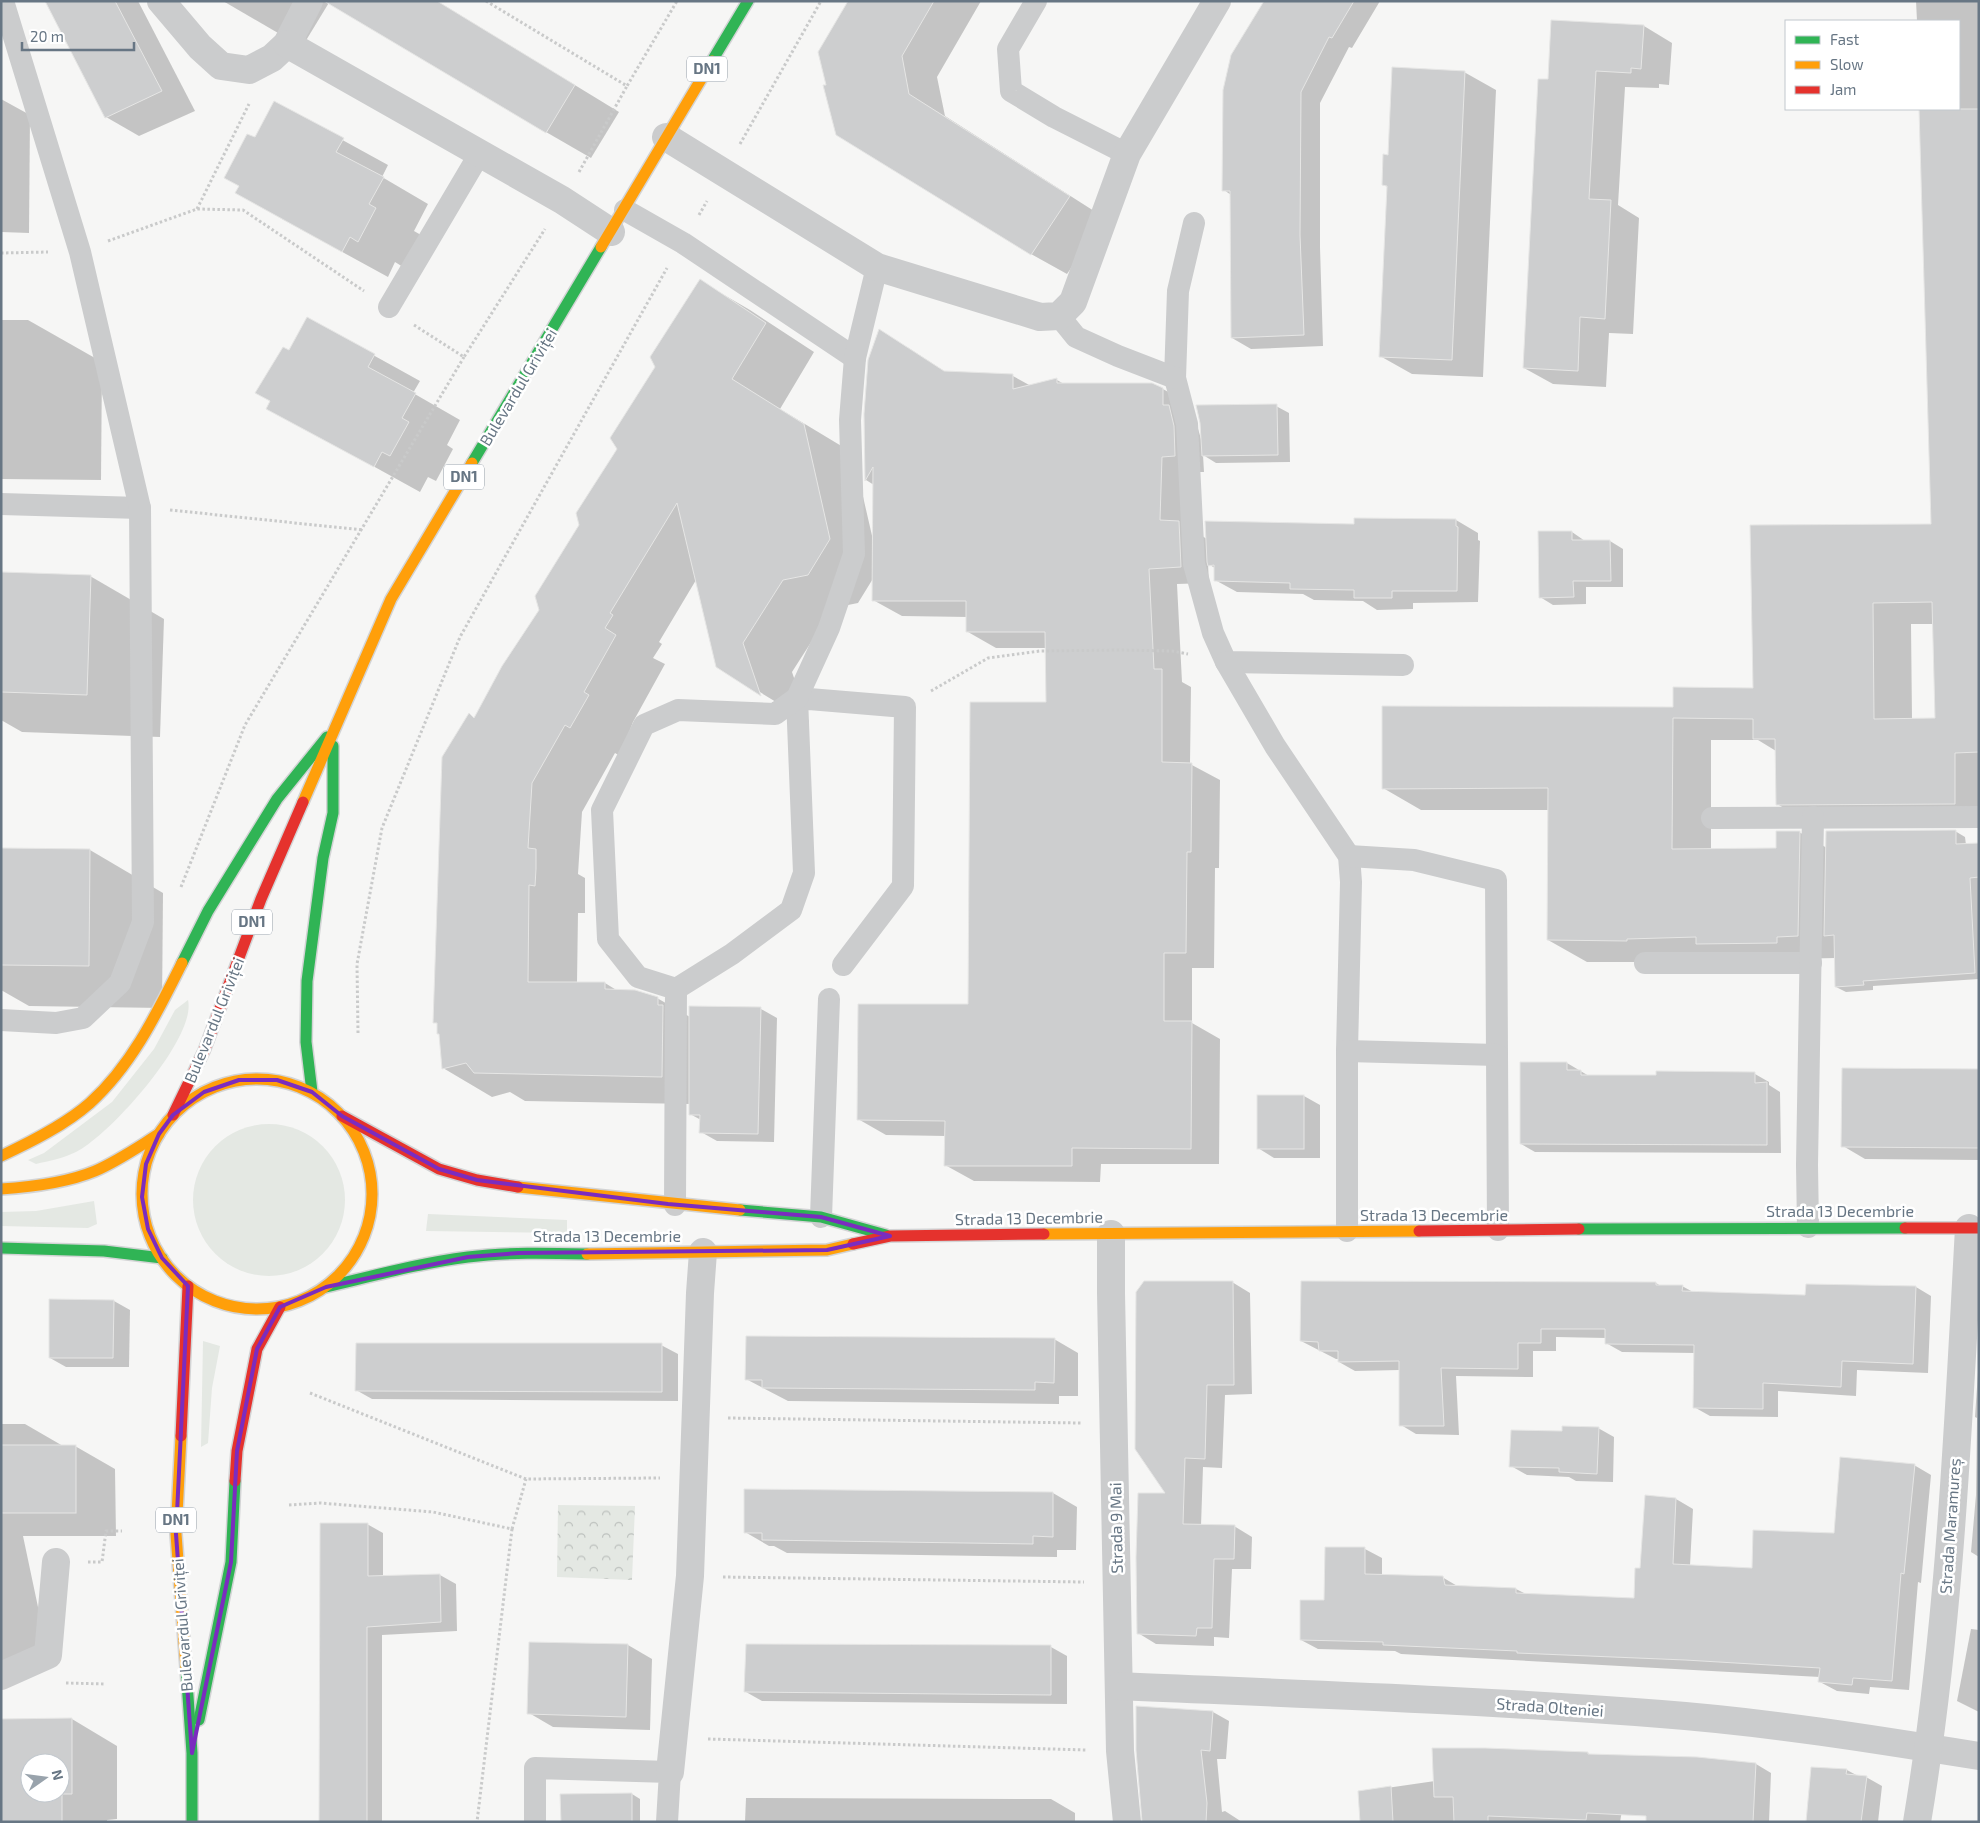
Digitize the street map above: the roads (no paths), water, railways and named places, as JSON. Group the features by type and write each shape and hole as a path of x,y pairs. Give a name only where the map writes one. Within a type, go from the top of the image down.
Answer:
{"main road":[{"name":"Bulevardul Griviței","path":"173,1115 204,1051 261,899 391,599 748,1"},
{"name":"Bulevardul Griviței","path":"312,1092 306,1042 307,981 320,876 332,813 333,730"},
{"path":"1,1156 39,1138 89,1104 116,1076 151,1025 208,911 277,799 333,730"},
{"name":"DN1","path":"239,1080 277,1080 312,1092 342,1116 363,1148 368,1167 372,1186 369,1224 353,1259 326,1287 304,1300 280,1307 248,1309 216,1302 188,1286 162,1258 148,1229 142,1197 146,1164 159,1134 173,1115 204,1092 239,1080"},
{"name":"Strada 13 Decembrie","path":"342,1116 439,1169 477,1180 518,1187 675,1205 821,1217 890,1236"},
{"path":"1,1189 43,1185 71,1179 94,1171 159,1134"},
{"name":"Strada 13 Decembrie","path":"326,1287 425,1264 468,1257 519,1253 632,1254 827,1250 890,1236 1808,1227 1974,1228"},
{"path":"1,1248 104,1251 162,1258"},
{"name":"Bulevardul Griviței","path":"188,1286 176,1534 192,1753 192,1822"},
{"name":"Bulevardul Griviței","path":"192,1753 231,1562 237,1451 257,1349 280,1307"}],"street":[{"path":"161,1 200,47 222,66 249,70 279,51 309,1"},
{"path":"666,137 877,267 1040,317 1059,316 1073,302 1127,154 1217,1"},
{"path":"279,51 480,153 562,200 618,221"},
{"name":"Strada Maramureș","path":"1918,1822 1930,1748 1950,1539 1974,1228"},
{"name":"Strada 9 Mai","path":"1111,1234 1120,1751 1127,1822"},
{"path":"670,1772 690,1576 694,1418 703,1252"},
{"path":"1,1676 48,1655 56,1562"},
{"name":"Strada Olteniei","path":"1119,1686 1427,1699 1662,1714 1746,1723 1979,1756"}],"lane":[{"path":"1,1020 56,1023 83,1018 120,983 143,922 140,508 80,252 3,1"},
{"path":"1036,1 1008,49 1010,91 1054,117 1127,154"},
{"path":"389,307 480,153"},
{"path":"618,221 683,243 855,358"},
{"path":"1194,223 1178,291 1176,378 1187,424 1194,564 1213,633 1226,662 1275,746 1349,856 1351,882 1347,1051 1347,1231"},
{"path":"842,965 903,886 905,707 797,698 775,714 678,710 644,725 602,810 608,939 638,977 676,988 732,954 791,910 804,873 797,698 829,628 854,554 850,420 855,358 877,267"},
{"path":"1059,316 1076,337 1118,356 1176,378"},
{"path":"1,504 140,508"},
{"path":"1226,662 1403,665"},
{"path":"1808,1227 1807,1165 1813,817"},
{"path":"1712,818 1979,817"},
{"path":"1349,856 1414,860 1496,880 1498,1230"},
{"path":"1645,963 1811,962"},
{"path":"675,1205 676,988"},
{"path":"821,1217 829,1000"},
{"path":"1347,1051 1497,1055"},
{"path":"534,1822 535,1768 670,1772 668,1822"}]}
